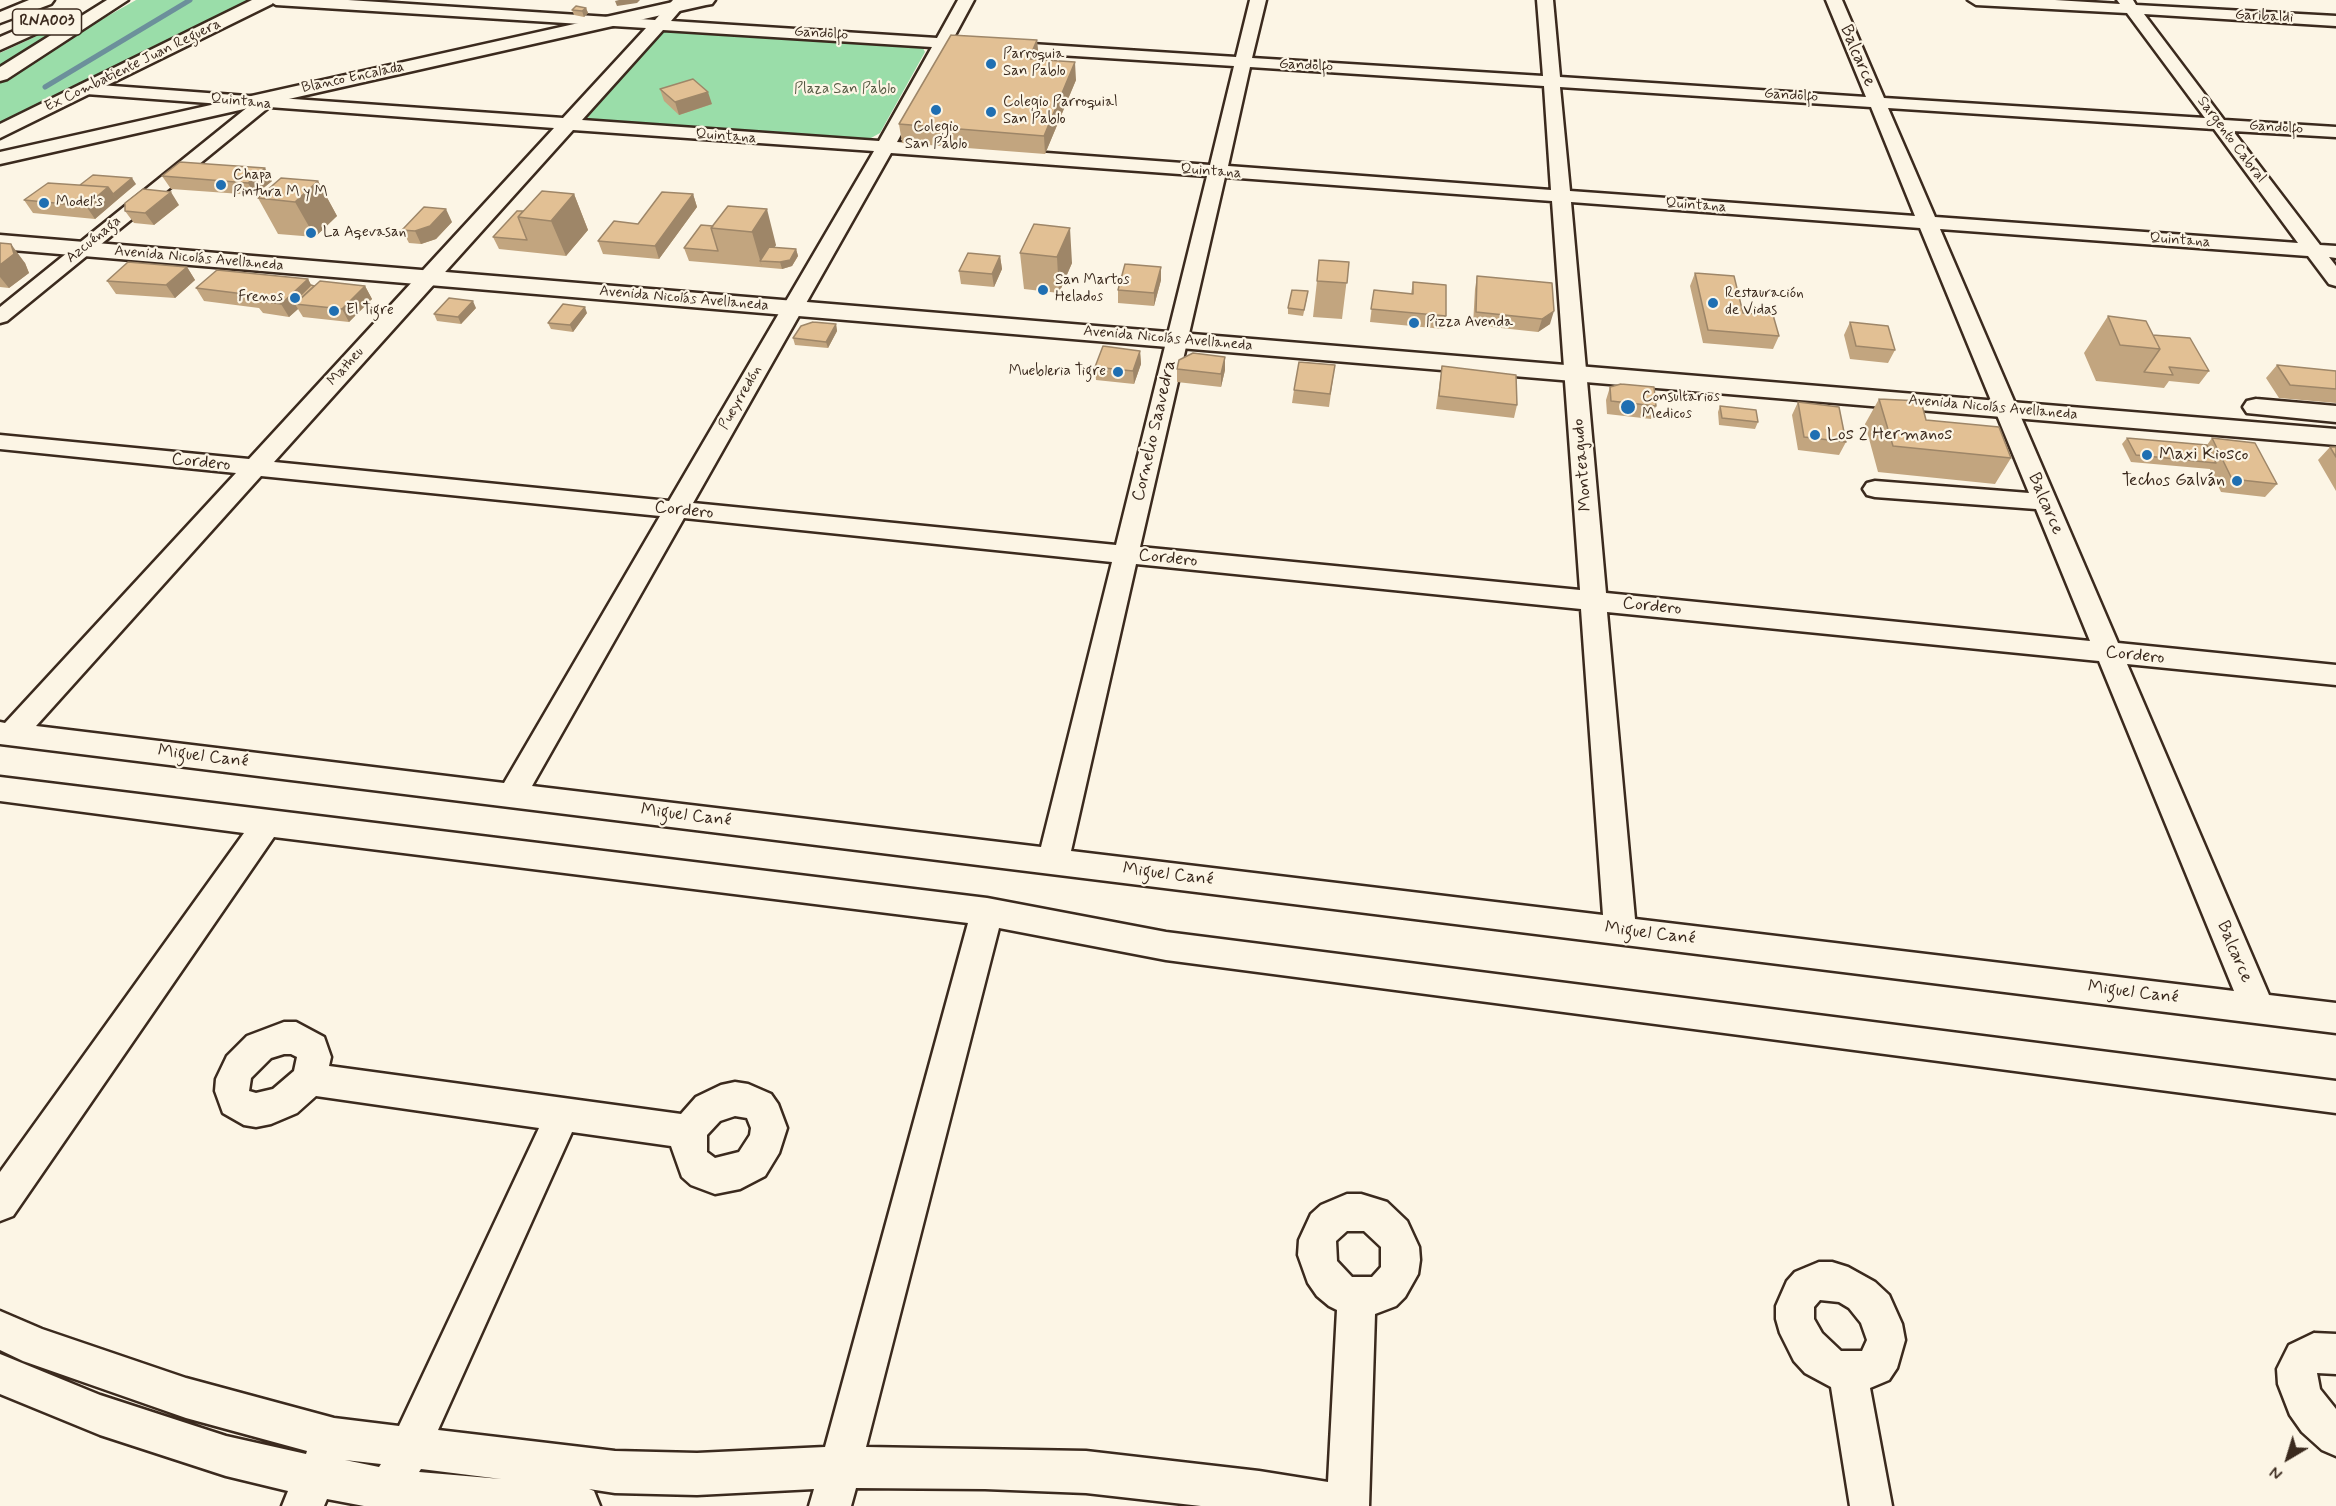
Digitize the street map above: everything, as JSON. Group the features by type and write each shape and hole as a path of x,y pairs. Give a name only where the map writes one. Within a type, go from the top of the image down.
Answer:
{"main road":[{"path":"0,18 45,0"},
{"name":"RNA003","path":"0,30 64,0"},
{"name":"RNA003","path":"0,44 93,0"},
{"path":"0,75 119,0"},
{"name":"Ex Combatiente Juan Reguera","path":"0,132 266,0"},
{"name":"Blanco Encalada","path":"0,158 607,22 678,3 706,0"},
{"name":"Avenida Nicolás Avellaneda","path":"0,225 102,233 435,268 1574,362 1996,387 2336,414"},
{"name":"Avenida Nicolás Avellaneda","path":"0,242 81,250 435,268"},
{"name":"Avenida Nicolás Avellaneda","path":"1574,362 2006,409 2336,437"}],"street":[{"name":"Gandolfo","path":"276,0 2336,132"},
{"name":"Pueyrredón","path":"512,795 799,298 966,0"},
{"name":"Cornelio Saavedra","path":"1053,861 1258,0"},
{"name":"Monteagudo","path":"1545,0 1620,930"},
{"name":"Balcarce","path":"1834,0 2043,502 2258,1008"},
{"name":"Garibaldi","path":"1976,0 2129,4 2336,21"},
{"name":"Matheu","path":"6,733 254,468 678,3"},
{"name":"Sargento Cabral","path":"2129,4 2336,280"},
{"name":"Quintana","path":"86,89 260,100 884,149 2336,252"},
{"name":"Azcuénaga","path":"0,317 260,100"},
{"name":"Cordero","path":"0,442 2336,675"},
{"path":"1875,489 2043,502"},
{"name":"Miguel Cané","path":"6,733 2336,1018"},
{"path":"0,789 987,912 1166,946 2336,1097"},
{"path":"0,1203 267,824"},
{"path":"830,1506 987,912"},
{"path":"309,1079 690,1132"},
{"path":"390,1490 563,1114"},
{"path":"0,1330 37,1347 186,1398 334,1438 478,1457 615,1472 697,1474 840,1467 985,1468 1086,1472 1259,1492 1346,1506 1357,1297"},
{"path":"2336,1354 2314,1352 2303,1359 2297,1369 2298,1384 2304,1401 2316,1418 2336,1436"},
{"path":"1848,1372 1871,1506"},
{"path":"0,1374 121,1422 226,1456 310,1492 390,1490 579,1506"},
{"path":"310,1492 334,1438"}],"green space":[{"path":"136,0 260,0 0,126 0,82 32,59"},
{"path":"93,10 0,70 0,53"},
{"name":"Plaza San Pablo","path":"664,29 915,44 923,48 925,52 880,133 857,141 593,121 585,118 587,113"}],"building":[{"path":"576,6 586,8 582,11 572,10"},
{"name":"Colegio Parroquial San Pablo","path":"951,35 1037,40 1029,59 1075,62 1044,136 899,124"},
{"path":"693,79 708,92 675,102 660,89"},
{"path":"180,162 265,168 248,183 162,176"},
{"path":"93,175 132,178 113,194 108,187 80,185"},
{"path":"281,178 318,181 295,202 258,198"},
{"path":"48,183 108,187 86,206 24,200"},
{"path":"143,189 171,192 145,213 125,211 125,203"},
{"path":"542,191 574,194 551,221 518,217"},
{"path":"662,192 693,194 655,246 598,241 614,221 638,224"},
{"path":"728,206 767,209 752,232 711,228"},
{"path":"424,207 446,209 430,226 415,231 402,230"},
{"path":"517,211 523,211 518,217 527,240 493,237"},
{"path":"1034,224 1070,228 1057,257 1020,253"},
{"path":"701,225 713,226 711,228 718,251 684,248"},
{"path":"0,243 11,244 14,254 0,265"},
{"path":"769,247 796,249 790,260 760,261"},
{"path":"968,253 1000,256 992,274 959,271"},
{"path":"1319,260 1349,262 1347,283 1317,281"},
{"path":"128,262 187,267 166,285 107,281"},
{"path":"1125,264 1161,267 1154,293 1118,290"},
{"path":"217,270 308,279 281,304 255,300 260,296 196,288"},
{"path":"1695,273 1734,276 1743,313 1773,315 1779,336 1708,330"},
{"path":"1477,276 1552,283 1554,311 1542,319 1476,312"},
{"path":"320,281 365,286 342,309 295,304"},
{"path":"1413,282 1446,285 1446,316 1371,309 1374,290 1413,294"},
{"path":"311,285 314,286 299,297"},
{"path":"1292,290 1308,291 1304,310 1288,308"},
{"path":"449,298 473,301 458,317 434,314"},
{"path":"563,304 585,307 570,325 548,323"},
{"path":"2108,316 2146,321 2160,349 2120,345"},
{"path":"813,322 836,324 826,342 793,338 801,326"},
{"path":"1850,322 1888,326 1895,350 1856,346"},
{"path":"2153,335 2190,338 2209,371 2169,367 2173,375 2144,372 2160,349"},
{"path":"1103,346 1140,351 1133,371 1095,367"},
{"path":"1193,353 1225,357 1221,374 1177,369 1179,360"},
{"path":"1299,362 1335,365 1330,394 1294,390"},
{"path":"2277,365 2336,371 2336,389 2290,385"},
{"path":"1442,366 1516,375 1517,405 1439,396"},
{"path":"1621,384 1654,387 1656,406 1611,401 1610,387"},
{"path":"1879,399 1921,401 1926,420 1999,427 2011,458 1893,446"},
{"path":"1798,402 1839,407 1846,442 1804,437"},
{"path":"1720,406 1756,410 1758,422 1722,418"},
{"path":"2127,438 2207,445 2216,463 2136,455"},
{"path":"2212,438 2255,443 2277,484 2232,479"},
{"path":"2330,447 2336,447 2336,457"}],"waterway":[{"path":"45,87 190,0"}],"place":[{"name":"Parroquia San Pablo","path":"991,64"},
{"name":"Colegio San Pablo","path":"936,110"},
{"name":"Colegio Parroquial San Pablo","path":"991,112"},
{"name":"Chapa Pintura M y M","path":"221,185"},
{"name":"Model's","path":"44,203"},
{"name":"La Aqevasan","path":"311,233"},
{"name":"San Martos Helados","path":"1043,290"},
{"name":"Frenos","path":"295,298"},
{"name":"Restauración de Vidas","path":"1713,303"},
{"name":"El Tigre","path":"334,311"},
{"name":"Pizza Avenda","path":"1414,323"},
{"name":"Muebleria Tigre","path":"1118,372"},
{"name":"Consultarios Medicos","path":"1628,407"},
{"name":"Los 2 Hermanos","path":"1815,435"},
{"name":"Maxi Kiosco","path":"2147,455"},
{"name":"Techos Galván","path":"2237,481"}]}
